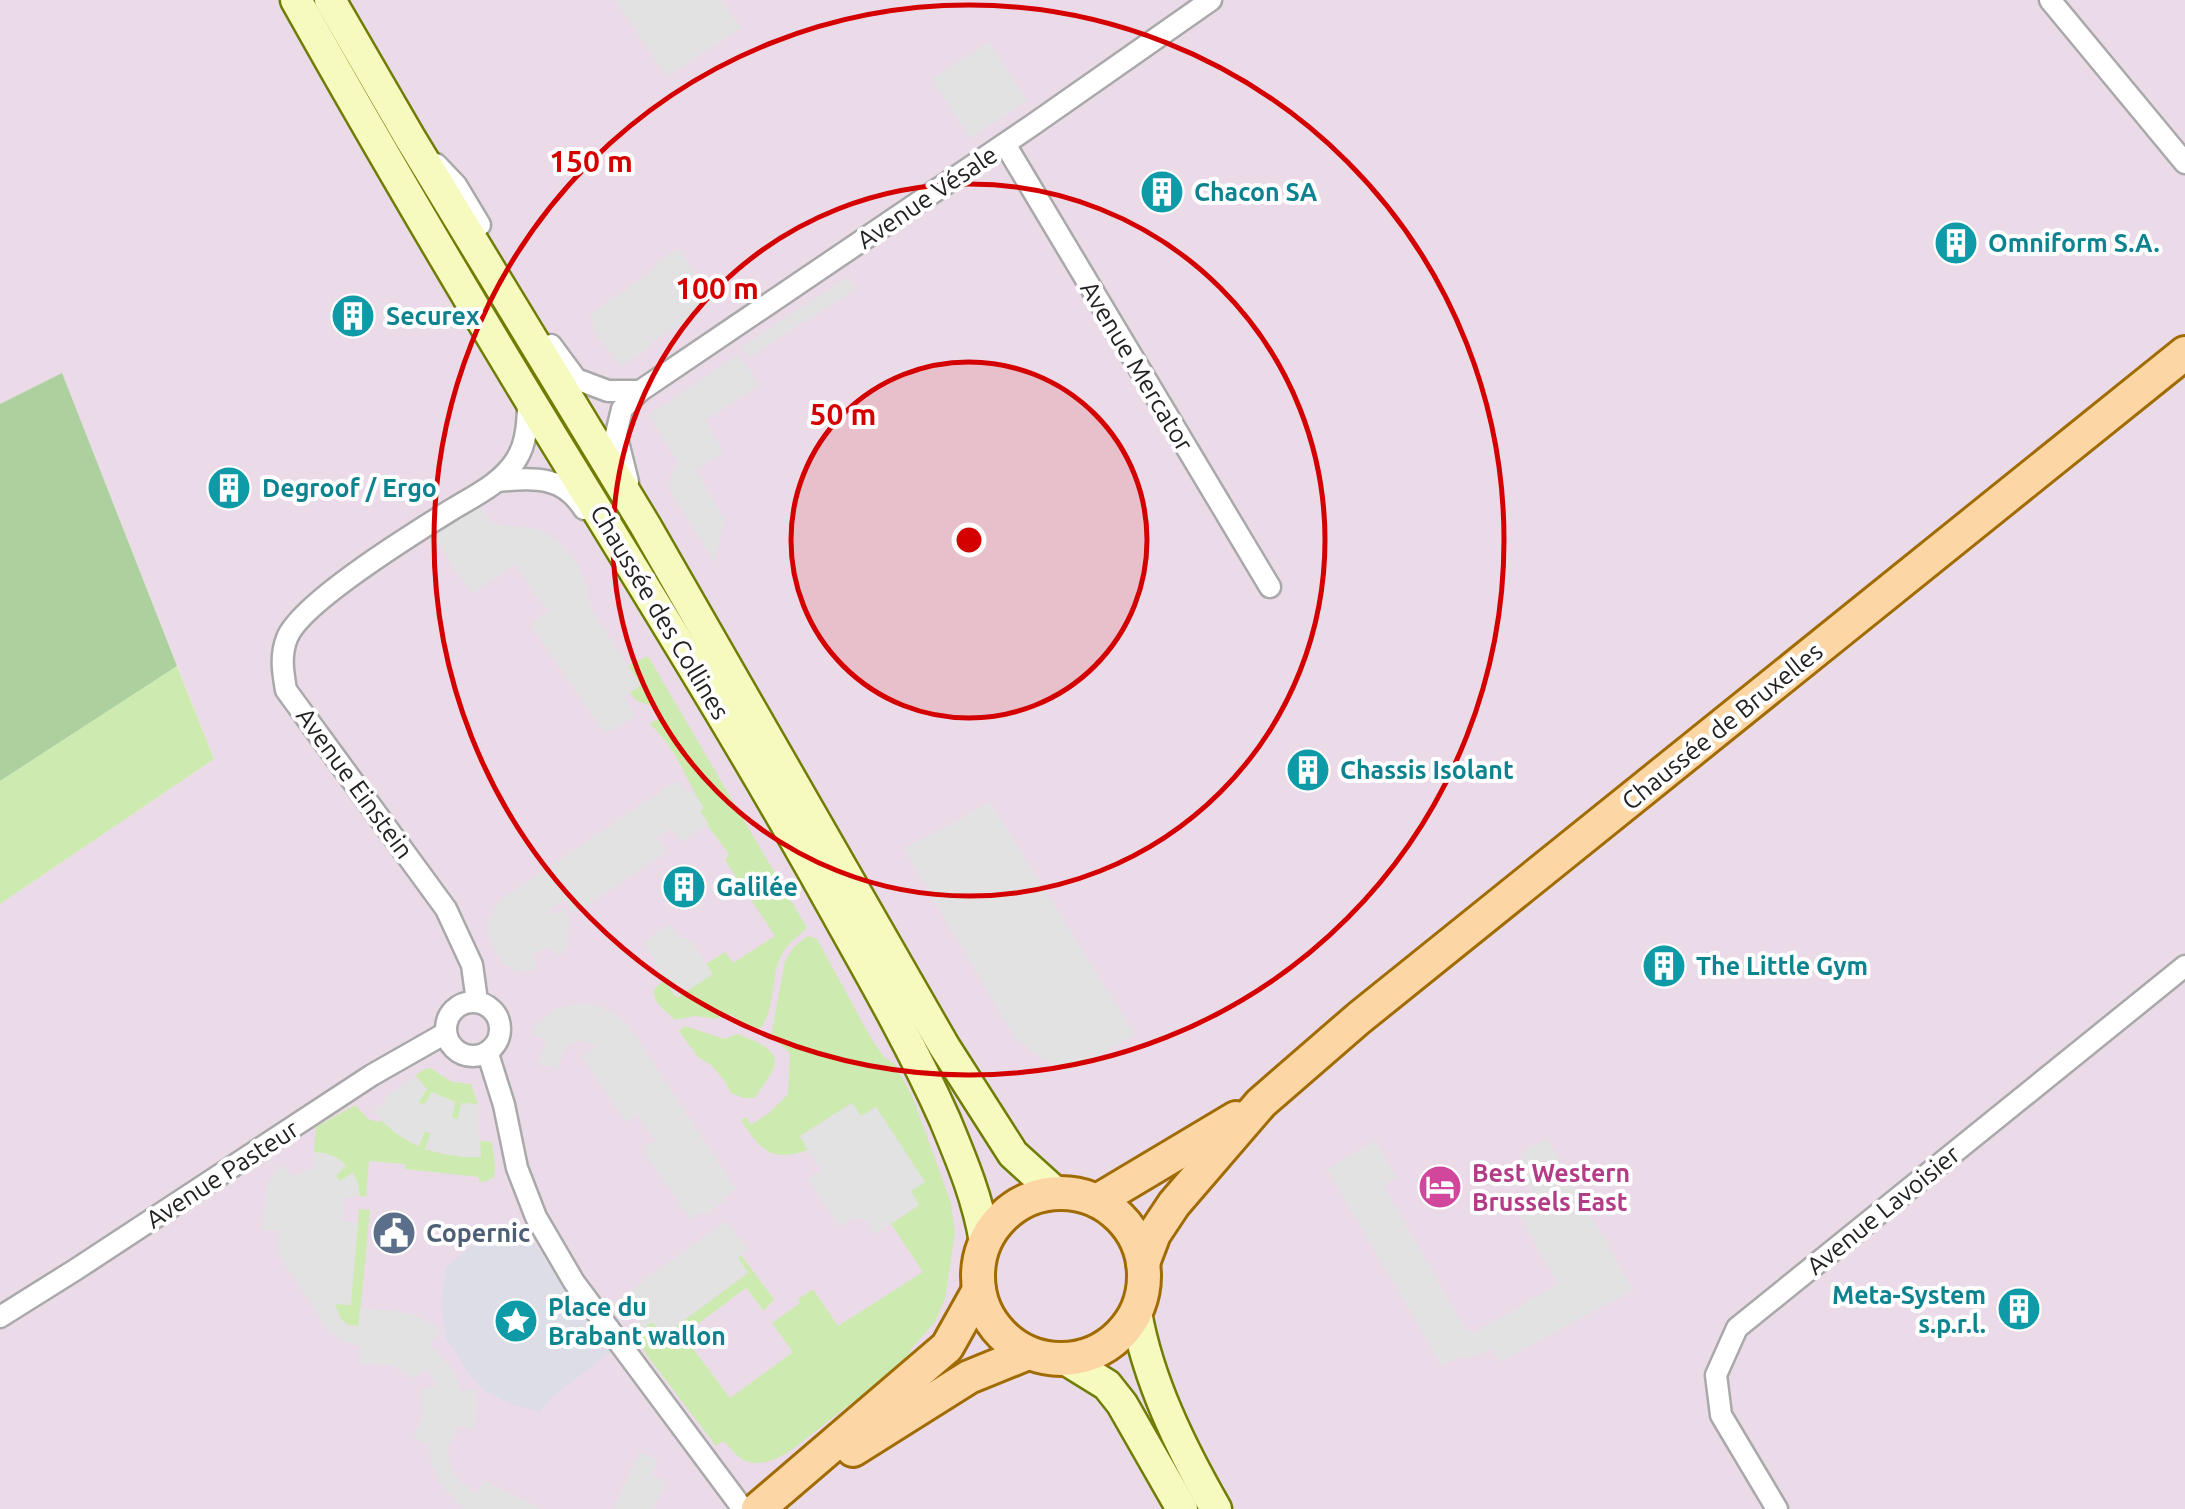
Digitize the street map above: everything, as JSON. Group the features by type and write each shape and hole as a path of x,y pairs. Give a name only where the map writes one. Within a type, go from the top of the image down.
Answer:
{"main road":[{"name":"Chaussée des Collines","path":"296,0 528,396 747,754 898,1023 967,1172 984,1242"},
{"name":"Chaussée des Collines","path":"330,0 645,525 944,1046 1013,1154 1056,1193"},
{"name":"Chaussée de Bruxelles","path":"1136,1312 1143,1288 1143,1264 1154,1234 1174,1204 1261,1103 1359,1018 2185,353"},
{"name":"Chaussée de Bruxelles","path":"1097,1201 1261,1103"},
{"path":"1136,1312 1118,1336 1094,1352 1065,1360 1046,1358 1028,1353 1005,1338 988,1316 977,1274 984,1242 1002,1217 1026,1200 1056,1193 1097,1201 1118,1216 1135,1238 1143,1264"},
{"path":"760,1509 947,1347 979,1290"},
{"path":"1136,1312 1140,1339 1157,1390 1216,1509"},
{"path":"760,1509 970,1377 1028,1353"},
{"path":"1065,1360 1107,1385 1122,1404 1182,1509"}],"street":[{"name":"Avenue Vésale","path":"645,525 626,477 616,434 622,409 640,391 1211,0"},
{"path":"2050,0 2185,164"},
{"path":"410,138 456,185 551,346 576,378 608,390 640,391"},
{"name":"Avenue Mercator","path":"1005,144 1270,588"},
{"name":"Avenue Einstein","path":"528,396 526,433 517,459 498,481 368,564 300,618 287,637 281,663 286,690 446,908 472,964 478,1002 495,1014 500,1029 497,1045 488,1054 517,1168 536,1216 574,1282 743,1509"},
{"path":"498,481 532,478 574,493 710,723 747,754"},
{"name":"Avenue Lavoisier","path":"1777,1509 1721,1416 1716,1376 1737,1328 2185,966"},
{"path":"478,1002 459,1006 451,1014 444,1034 458,1052 468,1057 488,1054"},
{"name":"Avenue Pasteur","path":"0,1317 372,1074 444,1034"}],"shaded area":[{"path":"0,0 2185,0 2185,1509 0,1509 0,904 214,759 62,374 0,404"},
{"path":"615,0 722,0 741,28 667,77"},
{"path":"989,42 1027,101 970,138 932,79"},
{"path":"678,248 715,302 621,367 593,328 590,314 646,276"},
{"path":"848,277 856,289 749,357 742,346"},
{"path":"739,354 759,385 705,420 723,452 696,470 724,519 714,562 668,486 677,461 649,415"},
{"path":"480,507 492,524 538,529 559,542 577,564 590,608 641,685 624,697 635,716 605,734 531,625 548,611 515,565 472,593 432,536"},
{"path":"678,780 687,793 692,790 709,824 681,842 672,829 657,838 666,852 574,914 565,900 552,908 553,915 565,908 570,921 567,945 560,956 549,947 534,954 535,971 516,971 503,963 488,934 488,922 497,904"},
{"path":"990,802 1135,1035 1068,1072 1015,1038 904,849"},
{"path":"670,924 680,937 690,940 713,974 677,998 643,943"},
{"path":"580,1004 613,1012 630,1028 736,1189 705,1215 702,1212 690,1220 643,1150 655,1141 638,1115 626,1122 582,1056 596,1047 579,1041 563,1053 558,1069 538,1064 546,1041 531,1033 538,1022 557,1008"},
{"path":"415,1077 427,1089 419,1102 424,1105 432,1092 455,1102 452,1118 458,1119 461,1103 478,1104 481,1157 425,1149 431,1133 425,1131 419,1146 395,1133 374,1112 386,1102 384,1098"},
{"path":"852,1103 861,1116 876,1107 925,1182 911,1191 919,1205 875,1234 866,1220 854,1218 840,1227 808,1179 821,1170 800,1137"},
{"path":"1547,1138 1633,1290 1500,1362 1492,1349 1442,1366 1327,1169 1376,1141 1396,1178 1384,1186 1465,1329 1474,1333 1558,1284 1513,1204 1532,1194 1522,1153"},
{"path":"314,1152 325,1153 346,1165 336,1176 340,1181 353,1172 360,1196 344,1198 342,1221 358,1223 351,1305 335,1304 341,1319 358,1326 360,1308 393,1311 414,1314 442,1331 430,1344 450,1366 460,1392 476,1389 474,1429 458,1426 448,1448 450,1467 476,1494 484,1481 542,1509 466,1509 457,1503 441,1484 428,1445 413,1438 423,1416 421,1391 436,1385 432,1376 425,1369 413,1379 394,1365 360,1364 361,1347 329,1331 282,1260 278,1251 279,1231 263,1230 268,1183 282,1164 292,1176 313,1168"},
{"path":"726,1221 748,1250 738,1258 748,1272 663,1336 652,1322 643,1329 620,1298"},
{"name":"Place du Brabant wallon","path":"521,1222 612,1351 552,1397 540,1412 485,1391 469,1374 446,1338 441,1304 446,1267 469,1248"},
{"path":"640,1452 658,1460 651,1475 666,1482 653,1509 613,1509"}],"green space":[{"path":"62,373 177,666 0,781 0,404"},
{"path":"648,656 807,928 779,960 761,1028 741,1026 729,1014 716,1019 695,1016 675,1020 654,996 657,986 664,981 676,997 712,974 706,964 725,952 733,963 775,936 725,860 729,854 707,825 700,810 703,807 673,752 649,724 660,718 659,708 637,701 630,693 641,685 628,666"},
{"path":"177,666 214,759 0,904 0,781"},
{"path":"808,936 817,939 872,1040 885,1058 895,1064 913,1098 951,1203 955,1233 945,1299 935,1322 911,1349 908,1359 794,1448 757,1463 743,1460 723,1441 716,1446 646,1354 641,1344 643,1329 652,1322 663,1336 748,1273 738,1258 741,1255 774,1299 764,1311 746,1288 683,1335 730,1398 793,1352 772,1323 813,1289 838,1326 923,1272 891,1224 919,1205 910,1191 924,1182 876,1107 861,1117 852,1103 800,1136 808,1150 796,1154 768,1151 741,1120 746,1117 751,1125 788,1094 790,1053 771,1036 785,961"},
{"path":"685,1026 724,1039 737,1034 771,1052 774,1066 754,1098 731,1093 679,1031"},
{"path":"430,1068 452,1082 471,1084 478,1104 469,1104 458,1120 451,1118 455,1102 418,1102 427,1089 415,1075"},
{"path":"355,1105 368,1119 380,1120 418,1146 425,1131 431,1134 425,1149 432,1151 481,1157 480,1141 492,1142 494,1177 479,1182 479,1177 369,1161 366,1197 360,1196 358,1184 339,1181 335,1176 346,1166 314,1152 316,1127"},
{"path":"359,1209 370,1210 359,1326 348,1325 341,1319 334,1303 350,1305"}],"place":[{"name":"Chacon SA","path":"1162,192"},
{"name":"Omniform S.A.","path":"1956,243"},
{"name":"Securex","path":"353,316"},
{"name":"Degroof / Ergo","path":"229,488"},
{"name":"Chassis Isolant","path":"1308,770"},
{"name":"Galilée","path":"684,887"},
{"name":"The Little Gym","path":"1664,966"},
{"name":"Best Western Brussels East","path":"1440,1187"},
{"name":"Copernic","path":"394,1233"},
{"name":"Meta-System s.p.r.l.","path":"2019,1309"},
{"name":"Place du Brabant wallon","path":"516,1321"}]}
